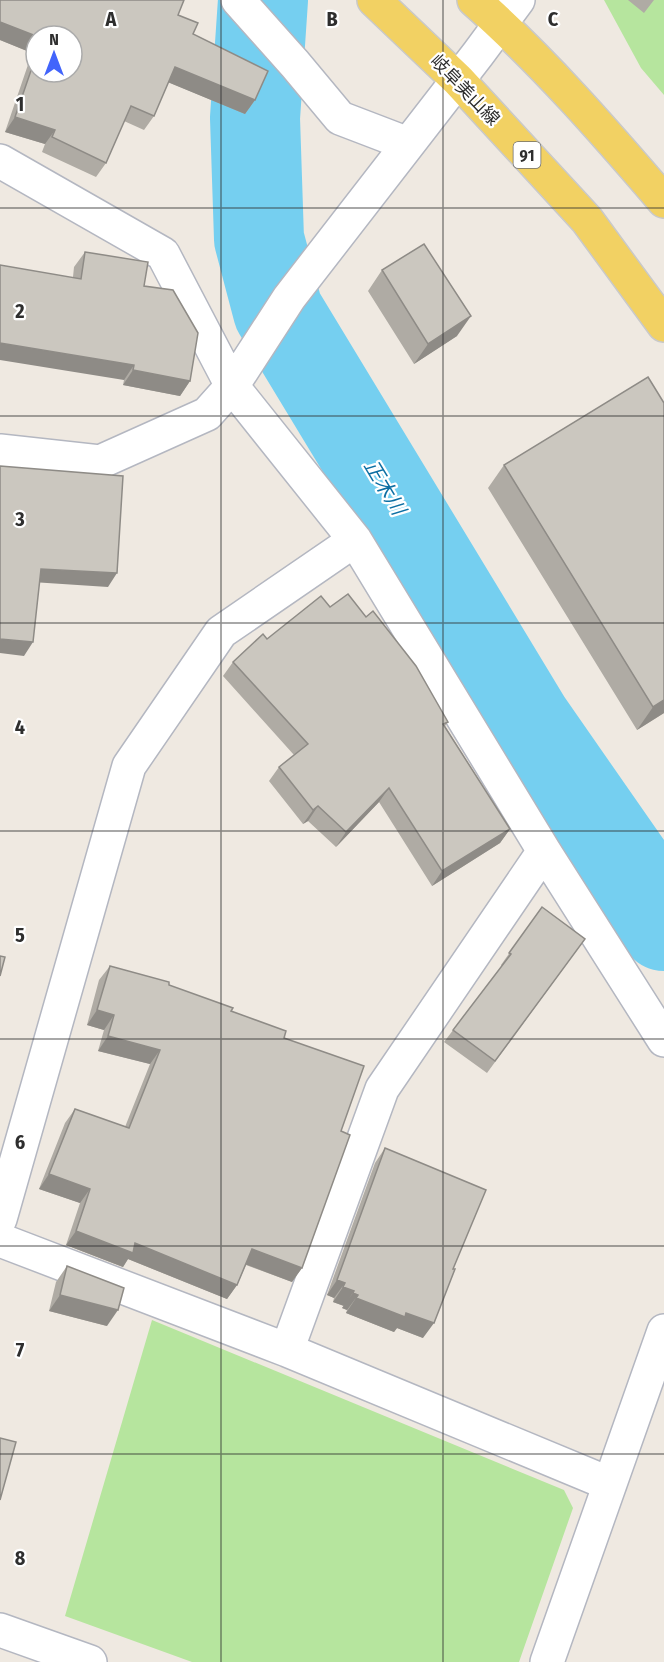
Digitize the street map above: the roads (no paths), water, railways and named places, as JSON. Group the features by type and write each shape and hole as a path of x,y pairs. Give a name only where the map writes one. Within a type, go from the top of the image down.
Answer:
{"main road":[{"name":"岐阜美山線","path":"374,0 458,80 587,220 664,325"},
{"path":"474,0 509,12 664,201"}],"street":[{"path":"238,0 296,64 340,118 408,144"},
{"path":"0,451 100,462 207,414 232,386 289,298 509,12"},
{"path":"0,161 163,254 232,386 355,540 544,851 664,1040"},
{"path":"0,1219 129,766 221,632 355,540"},
{"path":"287,1350 382,1089 544,851"},
{"path":"0,1240 287,1350 610,1484"},
{"path":"547,1662 664,1331"},
{"path":"0,1630 86,1661"}],"waterway":[{"name":"正木川","path":"263,0 255,118 259,239 278,311 527,722 630,870 664,926"}]}
